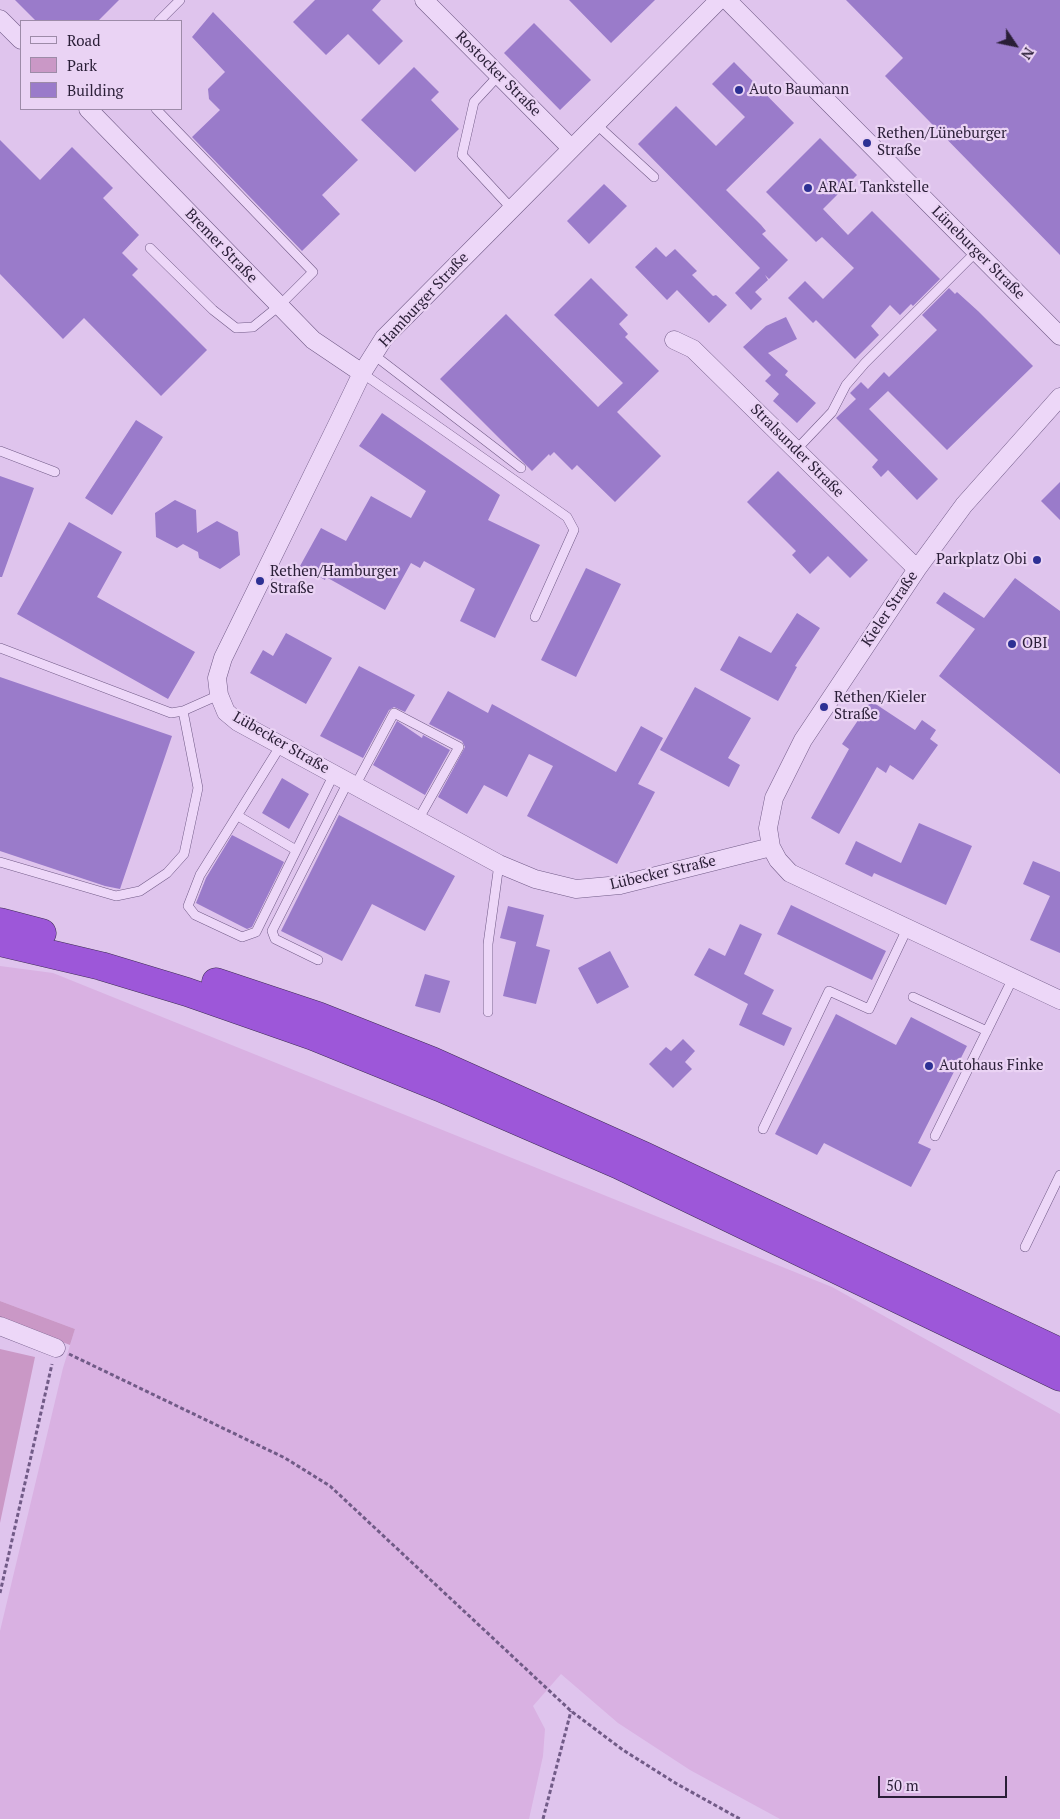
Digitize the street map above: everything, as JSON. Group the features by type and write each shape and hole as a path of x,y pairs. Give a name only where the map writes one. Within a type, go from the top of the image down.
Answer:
{"highway":[{"path":"0,922 192,974 318,1016 432,1061 644,1156 1060,1352"},
{"path":"0,942 101,966 187,992 313,1036 439,1087 619,1165 1060,1377"},
{"path":"1017,1331 1060,1338"}],"street":[{"name":"Rostocker Straße","path":"424,0 571,148"},
{"name":"Hamburger Straße","path":"219,695 217,678 223,658 362,373 384,338 719,0"},
{"name":"Lüneburger Straße","path":"727,0 1060,336"},
{"path":"0,19 20,39"},
{"name":"Bremer Straße","path":"89,110 313,340 362,373"},
{"name":"Stralsunder Straße","path":"674,340 693,349 916,569"},
{"name":"Kieler Straße","path":"770,847 768,828 774,798 803,740 916,569 964,505 1060,397"},
{"name":"Lübecker Straße","path":"219,695 226,712 238,722 499,864 535,879 576,889 620,885 770,847"},
{"path":"770,847 778,860 790,873 1060,1000"},
{"path":"0,1326 56,1348"}],"lane":[{"path":"160,20 180,0"},
{"path":"499,75 474,102 462,155 512,209"},
{"path":"150,248 213,310 236,328 253,327 279,306 313,272 157,110"},
{"path":"596,124 654,176"},
{"path":"796,450 832,412 846,385 865,362 976,252"},
{"path":"374,355 521,468"},
{"path":"362,373 567,517 574,530 535,617"},
{"path":"0,451 56,472"},
{"path":"0,648 171,713 183,711 219,695"},
{"path":"0,862 116,896 140,891 167,873 184,854 198,788 183,711"},
{"path":"281,745 200,875 188,906 195,915 242,936 256,932 296,850 394,713 459,748 418,820"},
{"path":"318,960 274,939 272,931 346,780"},
{"path":"238,816 296,850"},
{"path":"488,1012 488,944 499,864"},
{"path":"763,1129 829,991 869,1009 907,929"},
{"path":"935,1136 1013,978"},
{"path":"913,997 987,1031"},
{"path":"1025,1247 1060,1175"}],"path":[{"path":"0,1593 56,1348 285,1458 330,1486 571,1711 631,1755 677,1784 740,1819"},
{"path":"543,1819 571,1711"}],"shaded area":[{"path":"0,966 53,973 832,1287 1060,1414 1060,1819 780,1819 690,1770 618,1723 561,1674 533,1706 545,1729 543,1756 529,1819 0,1819 0,1631 63,1368 75,1329 0,1301"}],"green space":[{"path":"0,1301 75,1329 70,1345 0,1318"},
{"path":"0,1349 35,1357 0,1523"}],"building":[{"path":"15,0 119,0 99,20 35,20"},
{"path":"315,0 381,0 372,10 403,41 379,65 348,34 326,55 293,22"},
{"path":"569,0 655,0 611,43"},
{"path":"846,0 1060,0 1060,255 885,76 903,58"},
{"path":"213,12 358,160 322,195 340,214 302,251 192,137 220,110 209,99 208,89 225,72 192,37"},
{"path":"534,23 591,80 560,110 504,53"},
{"path":"734,62 794,123 726,190 761,225 766,231 762,234 788,260 769,279 765,275 768,280 755,292 762,299 751,310 735,293 760,268 638,144 676,106 716,146 745,117 712,84"},
{"path":"414,67 439,92 431,100 459,129 415,172 361,120"},
{"path":"820,138 857,175 823,209 848,235 872,211 940,279 913,306 911,304 900,315 890,305 871,326 879,335 855,359 816,320 813,323 788,298 805,281 823,299 854,268 822,237 816,242 766,192"},
{"path":"0,140 40,180 72,147 113,188 103,198 139,235 122,253 138,269 132,275 207,350 161,396 84,318 63,339 0,274"},
{"path":"604,184 627,206 589,244 567,221"},
{"path":"656,247 666,257 675,249 697,271 692,275 713,296 716,295 727,305 709,323 677,290 667,300 635,267"},
{"path":"591,278 628,315 619,324 628,334 625,337 659,371 617,412 661,456 615,502 577,465 572,470 554,452 550,456 549,454 532,471 440,379 506,314 598,407 623,383 554,315"},
{"path":"949,288 955,294 957,292 978,311 1033,366 947,450 888,391 869,409 938,479 917,500 888,470 881,477 872,467 878,460 836,418 856,399 850,393 861,382 868,389 884,372 889,377 937,330 922,315"},
{"path":"786,317 797,339 768,353 788,371 785,375 816,403 797,423 773,401 779,394 765,381 771,375 743,347 766,326"},
{"path":"382,413 500,495 488,520 540,545 495,638 460,621 475,589 424,561 420,568 411,563 385,610 326,577 325,580 300,566 321,528 346,541 371,496 411,518 426,491 359,446"},
{"path":"136,420 163,437 112,515 85,498"},
{"path":"778,471 868,560 850,578 828,556 810,574 792,555 796,551 747,502"},
{"path":"0,476 34,488 2,577 0,577"},
{"path":"1060,482 1060,520 1041,501"},
{"path":"175,500 196,510 197,533 217,521 238,532 240,555 220,569 199,558 198,552 183,544 177,548 156,537 155,513"},
{"path":"69,522 122,552 97,597 195,652 168,699 17,614"},
{"path":"586,568 621,584 576,677 541,660"},
{"name":"OBI","path":"1015,578 1060,611 1060,774 939,676 975,629 936,603 944,592 984,618"},
{"path":"797,613 820,628 795,666 797,667 778,701 720,670 739,636 771,653"},
{"path":"286,633 332,658 306,704 250,673 263,650 273,656"},
{"path":"359,666 415,695 405,712 394,707 389,710 363,758 320,736"},
{"path":"0,677 172,736 120,889 105,886 0,851"},
{"path":"695,687 751,718 728,758 740,765 729,787 660,750"},
{"path":"448,691 488,713 492,704 616,772 641,726 663,738 638,784 655,792 617,864 527,816 553,766 529,754 507,797 484,785 467,814 438,797 465,747 462,741 429,724"},
{"path":"871,701 915,730 922,720 936,730 930,739 938,745 913,780 890,765 886,773 877,767 839,834 811,818 849,749 842,744"},
{"path":"397,721 422,738 423,735 450,750 425,795 373,765"},
{"path":"282,778 309,794 289,829 262,813"},
{"path":"339,815 455,876 425,931 372,904 342,961 281,931"},
{"path":"919,823 972,846 946,905 874,873 872,877 845,864 856,841 901,863"},
{"path":"232,835 284,862 252,927 247,929 196,903 206,878"},
{"path":"1033,861 1060,872 1060,953 1030,940 1050,896 1023,884"},
{"path":"791,905 886,951 872,980 777,934"},
{"path":"508,906 544,915 536,946 550,950 536,1004 503,996 516,942 500,938"},
{"path":"740,924 762,934 744,974 774,990 762,1014 792,1028 784,1046 739,1025 748,1004 694,975 709,948 725,956"},
{"path":"610,951 629,987 597,1004 578,968"},
{"path":"425,974 450,981 440,1013 415,1006"},
{"path":"836,1014 896,1045 911,1017 967,1046 918,1143 931,1149 911,1187 824,1143 817,1155 775,1134"},
{"path":"683,1039 695,1051 685,1062 692,1069 673,1088 649,1064 666,1047 671,1051"}],"place":[{"name":"Auto Baumann","path":"739,90"},
{"name":"Rethen/Lüneburger Straße","path":"867,143"},
{"name":"ARAL Tankstelle","path":"808,188"},
{"name":"Parkplatz Obi","path":"1037,560"},
{"name":"Rethen/Hamburger Straße","path":"260,581"},
{"name":"OBI","path":"1012,644"},
{"name":"Rethen/Kieler Straße","path":"824,707"},
{"name":"Autohaus Finke","path":"929,1066"}]}
